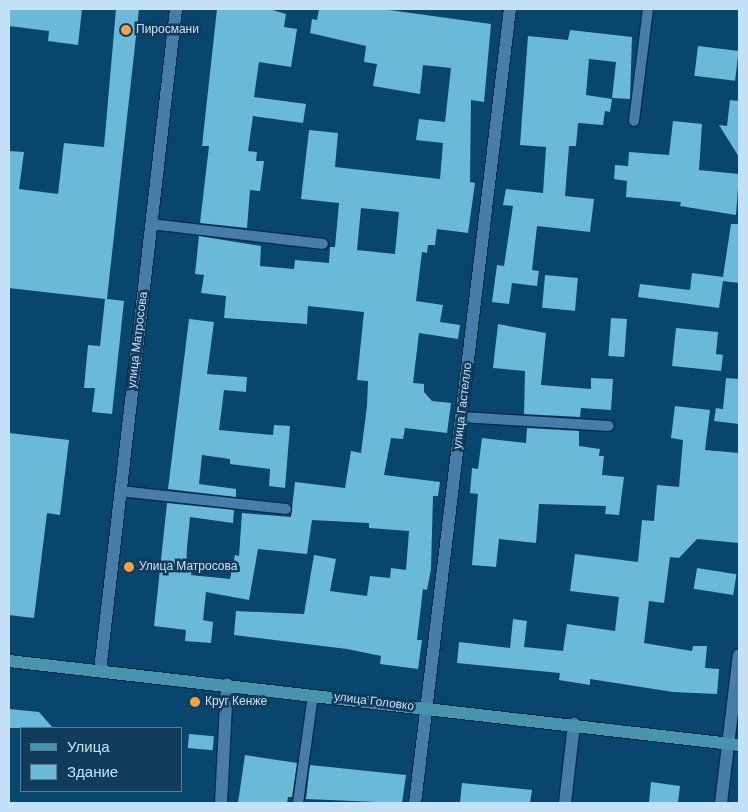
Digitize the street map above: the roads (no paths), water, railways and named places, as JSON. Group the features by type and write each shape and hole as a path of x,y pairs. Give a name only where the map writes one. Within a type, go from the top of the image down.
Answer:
{"street":[{"name":"улица Матросова","path":"100,670 176,9"},
{"name":"улица Гастелло","path":"415,803 510,9"},
{"path":"721,803 734,745 739,655"},
{"name":"улица Головко","path":"9,661 574,724 734,745"},
{"path":"220,803 227,684"},
{"path":"566,803 574,724"}],"lane":[{"path":"634,121 648,9"},
{"path":"151,224 323,244"},
{"path":"462,417 608,426"},
{"path":"120,490 286,509"},
{"path":"298,803 313,695"}],"place":[{"name":"Пиросмани","path":"126,30"},
{"name":"Улица Матросова","path":"129,567"},
{"name":"Круг Кенже","path":"195,702"}]}
